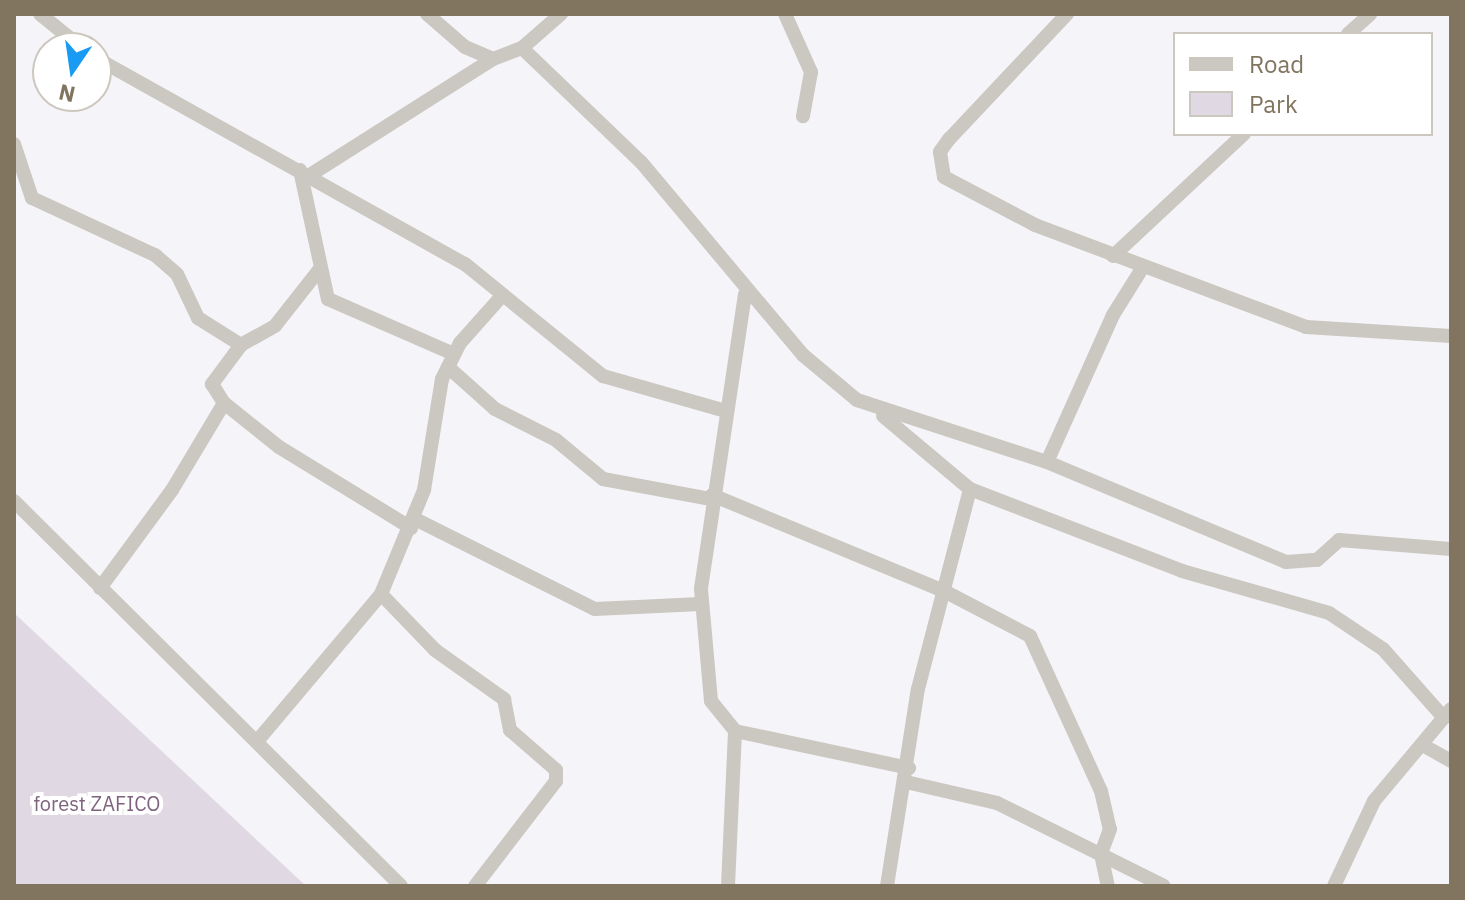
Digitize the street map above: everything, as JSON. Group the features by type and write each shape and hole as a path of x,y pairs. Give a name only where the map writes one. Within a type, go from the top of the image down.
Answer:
{"street":[{"path":"40,14 62,32"},
{"path":"427,14 465,47 493,59"},
{"path":"305,173 493,59 522,48 561,14"},
{"path":"785,14 811,72 803,116"},
{"path":"1067,14 963,121 940,152 939,167 977,199 1113,256 1306,327 1451,336"},
{"path":"1350,32 1370,14"},
{"path":"522,48 641,162 745,294 836,386 880,413 970,489 1182,571 1329,613 1383,649 1448,713 1426,747 1374,801 1334,886"},
{"path":"112,67 465,264 501,297 603,376 722,410"},
{"path":"1113,256 1242,136"},
{"path":"14,144 32,198 155,255 177,274 198,318 241,345"},
{"path":"305,173 318,236 319,270 338,306 451,360 495,409 556,440 603,479 711,497 944,591 1012,622 1040,648 1101,791 1110,836 1101,854 1108,886"},
{"path":"1047,462 1113,315 1143,267"},
{"path":"319,270 275,326 241,345 214,377 224,403 305,464 413,523 595,609 700,604"},
{"path":"745,294 722,410 700,604 711,701 735,731 908,775 997,803 1164,886"},
{"path":"259,739 381,594 413,523 451,360 501,297"},
{"path":"100,588 172,490 224,403"},
{"path":"880,413 1047,462 1286,562 1317,560 1339,540 1451,549"},
{"path":"887,886 908,775 918,689 970,489"},
{"path":"14,501 100,588 259,739 401,886"},
{"path":"381,594 435,650 504,699 510,730 556,770 556,781 475,886"},
{"path":"728,886 735,731"},
{"path":"1426,747 1451,761"}],"green space":[{"name":"forest ZAFICO","path":"14,613 306,886 14,886"}]}
